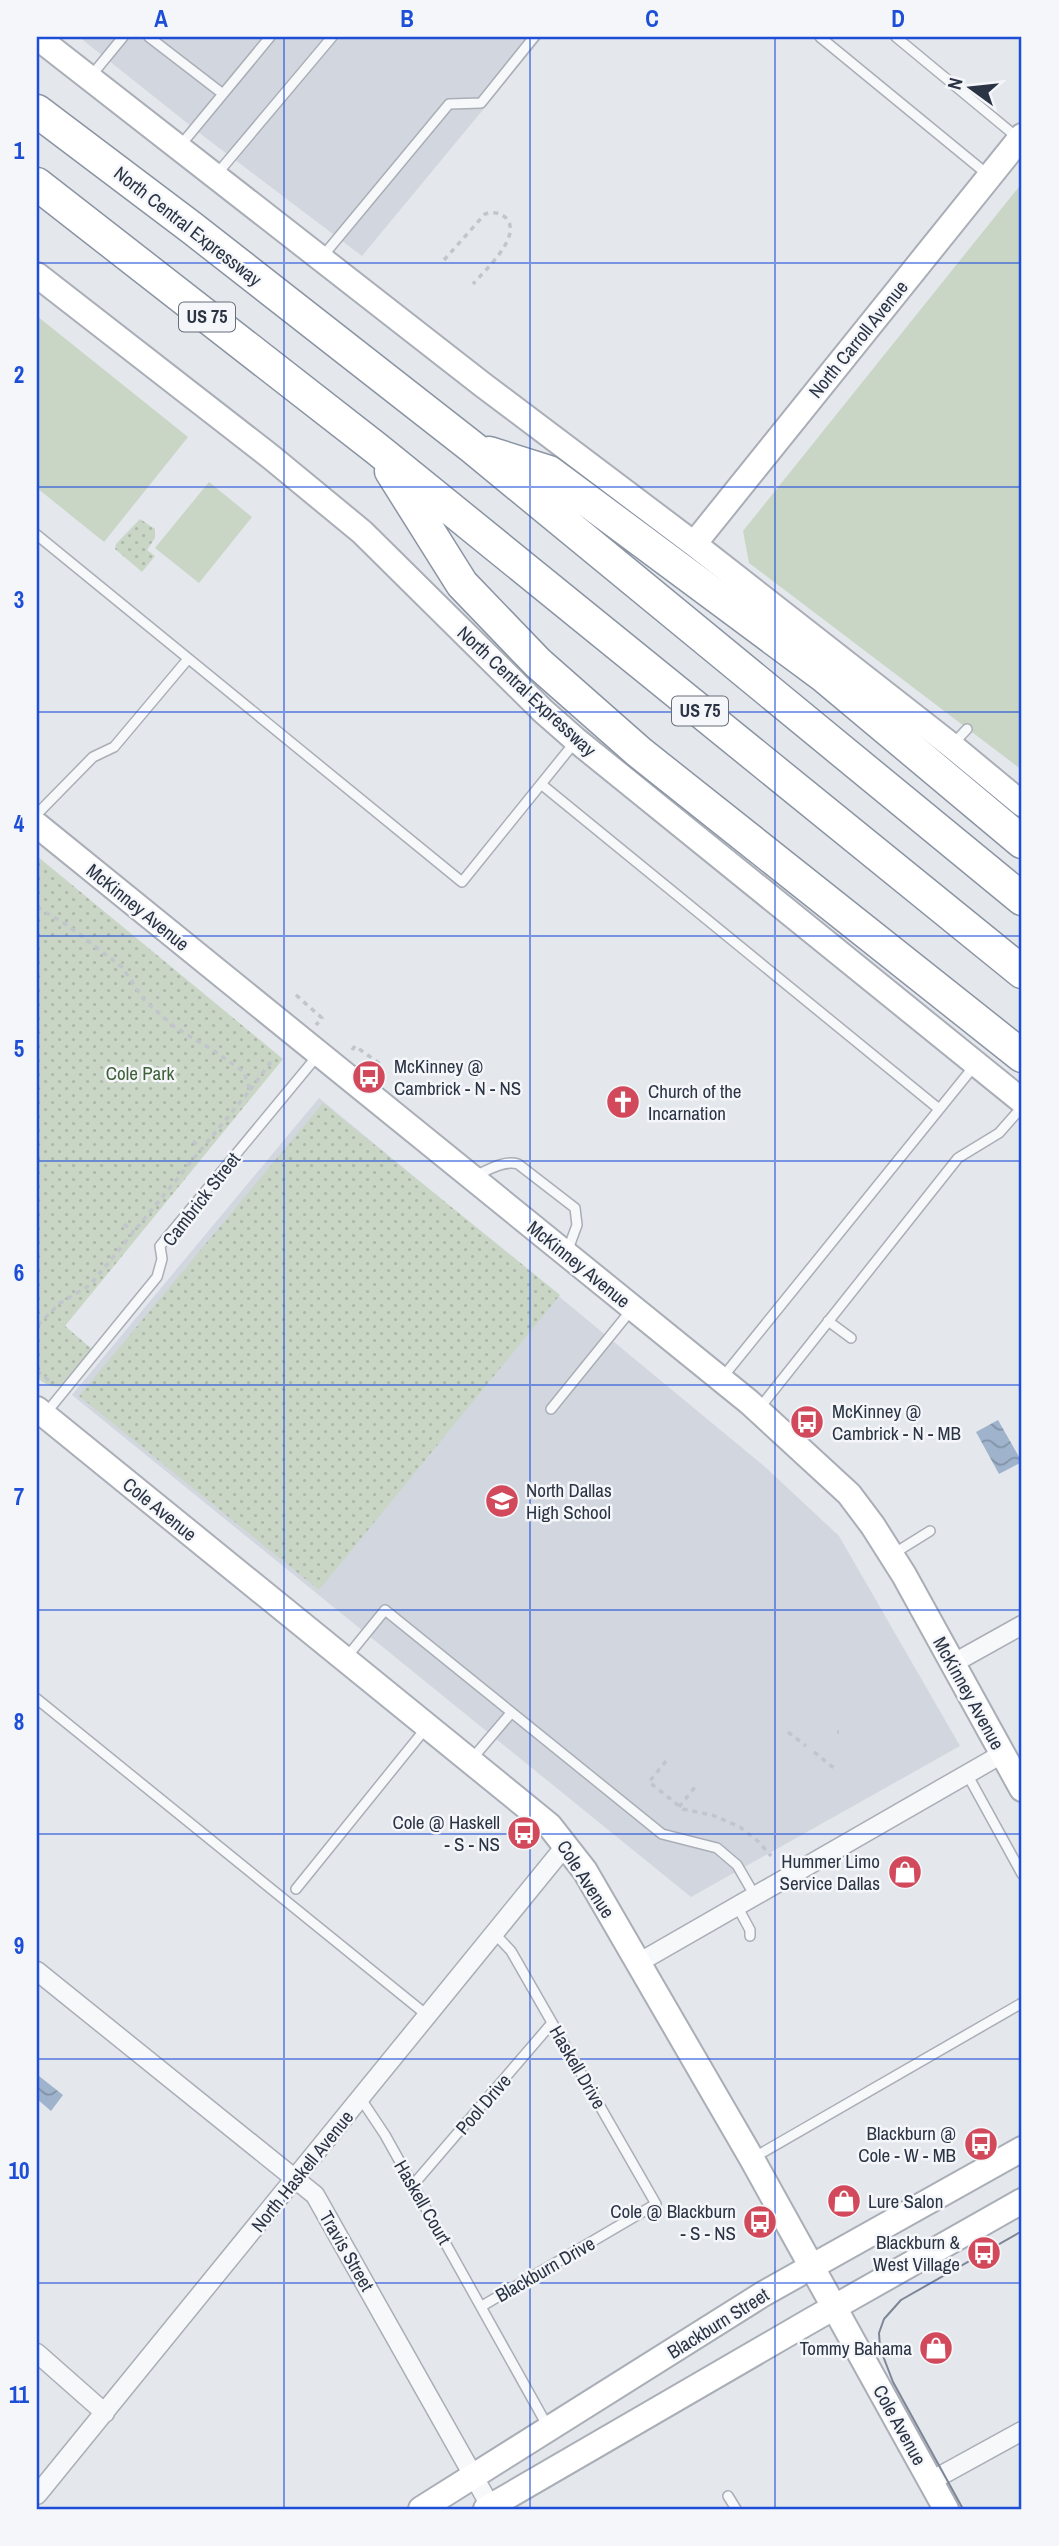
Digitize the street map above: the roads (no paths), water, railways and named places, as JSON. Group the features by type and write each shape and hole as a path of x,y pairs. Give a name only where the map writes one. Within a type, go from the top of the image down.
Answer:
{"highway":[{"name":"North Central Expressway","path":"37,111 472,447 1022,899"},
{"name":"US 75","path":"37,184 377,449 1022,972"},
{"path":"472,447 549,472 825,677 1022,842"},
{"path":"377,449 462,584 538,663 639,752 1022,1056"}],"street":[{"path":"37,37 216,174 483,385 694,544 960,738 1022,804"},
{"name":"North Carroll Avenue","path":"694,544 1021,137"},
{"name":"North Central Expressway","path":"37,275 271,457 362,532 543,711 576,740 1022,1101"},
{"name":"McKinney Avenue","path":"37,825 721,1379 849,1494 892,1555 1022,1789"},
{"name":"Cole Avenue","path":"41,1412 549,1825 585,1871 752,2159 946,2509"},
{"path":"952,1664 1022,1625"},
{"path":"638,1963 1002,1754"},
{"name":"North Haskell Avenue","path":"37,2495 566,1846"},
{"name":"Travis Street","path":"37,1970 315,2195 490,2508"},
{"name":"Blackburn Street","path":"421,2509 751,2301 1022,2149"},
{"path":"490,2508 834,2307 1022,2201"},
{"path":"37,2353 105,2413"},
{"path":"931,2481 1022,2431"}],"lane":[{"path":"89,78 123,37"},
{"path":"149,37 223,94"},
{"path":"179,148 270,37"},
{"path":"216,174 331,37"},
{"path":"321,258 449,104 481,103 534,37"},
{"path":"820,37 988,176"},
{"path":"896,37 1021,137"},
{"path":"37,536 462,882 576,740"},
{"path":"37,814 93,757 114,747 188,659"},
{"path":"541,784 939,1109"},
{"name":"Cambrick Street","path":"41,1412 157,1277 162,1259 160,1246 319,1053"},
{"path":"721,1379 975,1065"},
{"path":"758,1410 958,1158 999,1133 1022,1107"},
{"path":"473,1177 512,1162 575,1208 577,1225 566,1253"},
{"path":"551,1409 633,1308"},
{"path":"828,1321 851,1338"},
{"path":"892,1555 930,1531"},
{"path":"345,1660 385,1610 662,1834 708,1845 723,1852 737,1865 755,1896"},
{"path":"37,1699 428,2016"},
{"path":"470,1762 511,1713"},
{"path":"296,1889 427,1726"},
{"path":"967,1774 1022,1874"},
{"path":"737,1906 750,1930 750,1936"},
{"name":"Haskell Drive","path":"495,1934 511,1951 656,2204"},
{"path":"752,2159 1022,2003"},
{"name":"Pool Drive","path":"413,2185 552,2023"},
{"name":"Haskell Court","path":"361,2099 379,2125 482,2306"},
{"name":"Blackburn Drive","path":"549,2429 482,2306 656,2204"},
{"path":"728,2496 736,2509"}],"water":[{"path":"998,1420 1022,1462 999,1474 976,1432"},
{"path":"39,2076 63,2095 51,2111 37,2099"}],"tram line":[{"path":"963,2509 893,2382 880,2348 879,2333 884,2319 901,2300 1022,2231"}],"place":[{"name":"McKinney @ Cambrick - N - NS","path":"369,1077"},
{"name":"Church of the Incarnation","path":"623,1102"},
{"name":"McKinney @ Cambrick - N - MB","path":"807,1422"},
{"name":"North Dallas High School","path":"502,1501"},
{"name":"Cole @ Haskell - S - NS","path":"524,1833"},
{"name":"Hummer Limo Service Dallas","path":"905,1872"},
{"name":"Blackburn @ Cole - W - MB","path":"981,2144"},
{"name":"Lure Salon","path":"844,2201"},
{"name":"Cole @ Blackburn - S - NS","path":"760,2222"},
{"name":"Blackburn & West Village","path":"984,2253"},
{"name":"Tommy Bahama","path":"936,2348"}],"park label":[{"name":"Cole Park","path":"140,1073"}]}
